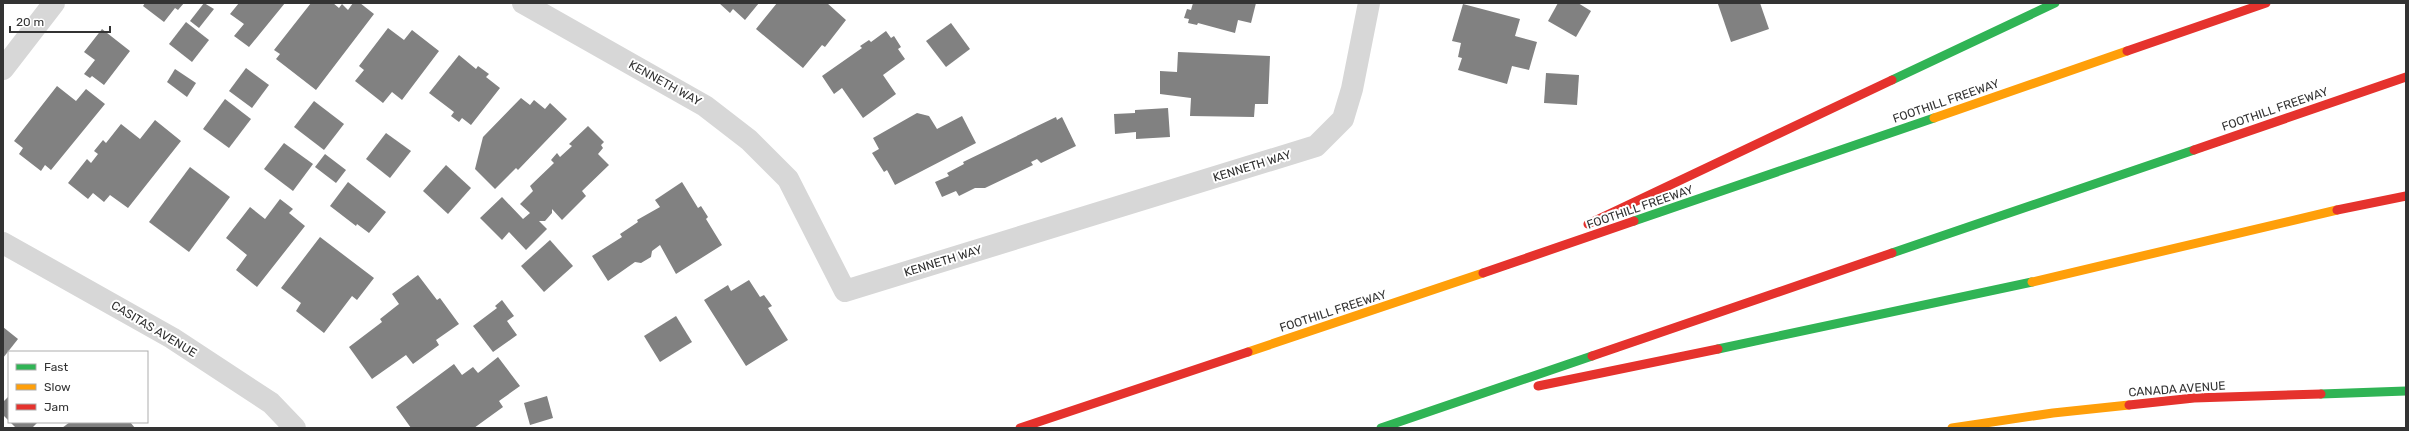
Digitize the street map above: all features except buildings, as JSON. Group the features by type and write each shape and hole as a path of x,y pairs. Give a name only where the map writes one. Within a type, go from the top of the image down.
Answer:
{"main road":[{"path":"1487,272 2055,3"},
{"name":"FOOTHILL FREEWAY","path":"1020,428 1487,272 2266,3"},
{"name":"FOOTHILL FREEWAY","path":"1381,428 2406,77"},
{"path":"1447,405 1978,295 2282,222 2406,196"},
{"name":"CANADA AVENUE","path":"1952,428 2053,413 2194,398 2406,392"}],"street":[{"path":"3,69 54,3"},
{"name":"KENNETH WAY","path":"523,3 705,106 749,140 788,179 845,291 1316,146 1343,119 1352,89 1369,3"},
{"name":"CASITAS AVENUE","path":"3,243 172,338 271,403 295,428"}],"traffic: fast":[{"path":"1892,80 2055,3"},
{"path":"1634,221 1934,118"},
{"path":"1892,253 2194,150"},
{"path":"1718,349 2032,282"},
{"path":"1381,428 1592,356"},
{"path":"2321,394 2406,391"}],"traffic: slow":[{"path":"1934,118 2127,51"},
{"path":"2032,282 2337,210"},
{"path":"1248,352 1483,273"},
{"path":"1952,428 2053,413 2129,405"}],"traffic: jam":[{"path":"2127,51 2266,3"},
{"path":"2194,150 2406,77"},
{"path":"1588,224 1892,80"},
{"path":"2337,210 2406,196"},
{"path":"1483,273 1634,221"},
{"path":"1592,356 1892,253"},
{"path":"1538,386 1718,349"},
{"path":"1020,428 1248,352"},
{"path":"2129,405 2194,398 2321,394"}]}
